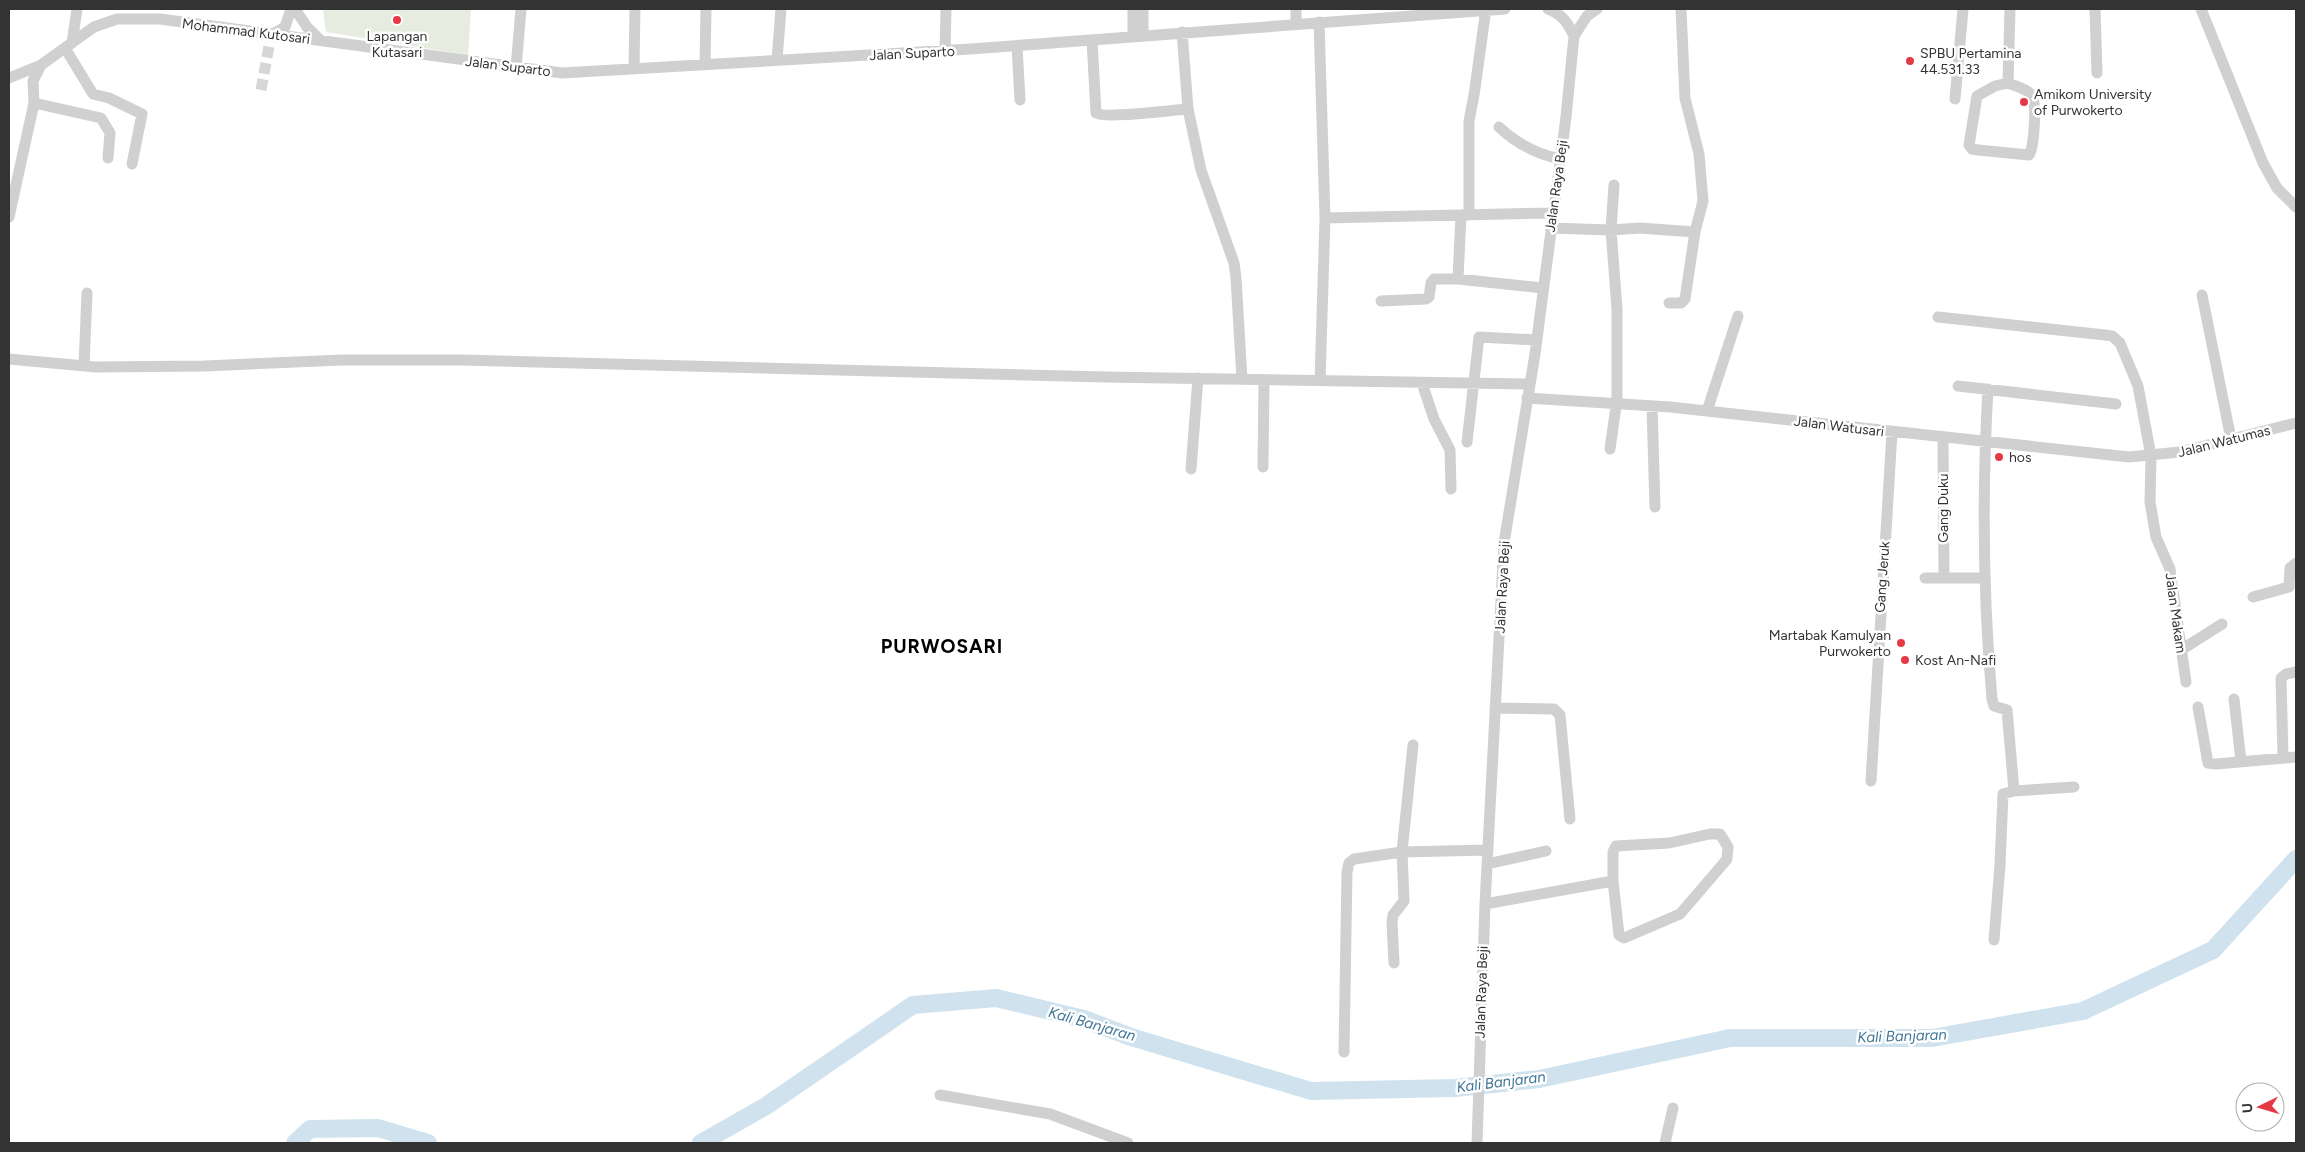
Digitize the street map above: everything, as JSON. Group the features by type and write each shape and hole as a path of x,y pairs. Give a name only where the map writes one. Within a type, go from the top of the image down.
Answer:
{"street":[{"path":"77,9 69,46 93,94 110,98 142,114 132,164"},
{"path":"270,35 285,27 291,9"},
{"path":"295,9 306,27 320,40"},
{"path":"516,68 521,9"},
{"path":"634,68 635,9"},
{"path":"706,9 706,64"},
{"path":"776,60 781,9"},
{"path":"945,51 946,9"},
{"path":"1133,9 1138,36"},
{"path":"1138,36 1143,9"},
{"path":"1296,9 1296,24"},
{"path":"1458,279 1465,215 1469,121 1486,9"},
{"name":"Jalan Suparto","path":"320,40 562,73 945,51 1445,11 1505,9"},
{"path":"1548,9 1559,14 1567,22 1574,36"},
{"path":"1574,36 1587,16 1597,9"},
{"path":"1668,303 1681,303 1686,299 1695,232 1703,201 1702,171 1685,98 1680,9"},
{"path":"1955,99 1963,9"},
{"path":"2008,83 2010,9"},
{"path":"2095,9 2097,73"},
{"path":"2201,9 2263,163 2277,188 2294,205"},
{"name":"Mohammad Kutosari","path":"9,78 41,65 94,26 117,19 160,19 270,35 320,40"},
{"path":"1320,22 1325,218 1320,380"},
{"path":"1182,32 1188,109 1202,170 1234,263 1239,309 1242,379"},
{"name":"Jalan Raya Beji","path":"1477,1140 1479,1035 1504,543 1537,340 1574,36"},
{"path":"1092,40 1096,112 1099,115 1188,109"},
{"path":"1017,46 1020,100"},
{"path":"9,217 34,103 32,81 41,65"},
{"path":"2008,83 2030,93 2034,102 2033,148 2029,155 1972,149 1970,145 1977,96 1995,86 2008,83"},
{"path":"34,103 100,118 110,133 111,144 108,158"},
{"path":"1499,127 1524,147 1538,154 1560,159"},
{"path":"1610,449 1616,403 1616,309 1611,230 1614,185"},
{"path":"1325,218 1552,213"},
{"path":"1550,228 1611,230 1640,228 1695,232"},
{"path":"1381,301 1426,300 1434,279 1458,279 1542,288"},
{"path":"84,366 87,293"},
{"path":"2202,295 2231,439"},
{"path":"1707,411 1738,316"},
{"name":"Jalan Makam","path":"1938,317 2112,336 2123,350 2138,386 2151,456 2150,502 2156,537 2170,569 2186,682"},
{"path":"1467,442 1476,384 1480,337 1537,340"},
{"path":"9,359 84,366 196,366 342,360 460,360 1264,380 1530,384"},
{"path":"1192,469 1198,378"},
{"path":"1263,467 1264,380"},
{"path":"1422,383 1434,419 1450,450 1451,488"},
{"path":"1958,386 2116,404"},
{"path":"1988,389 1985,442 1984,578 1993,705 2007,710 2014,791"},
{"name":"Jalan Watusari","path":"1528,398 1707,411 2129,457 2151,456"},
{"path":"1652,406 1655,507"},
{"name":"Jalan Watumas","path":"2151,456 2180,452 2296,423"},
{"name":"Gang Jeruk","path":"1871,781 1892,432"},
{"name":"Gang Duku","path":"1943,438 1944,577"},
{"path":"2253,597 2289,587 2290,568 2296,563"},
{"path":"1925,578 1984,578"},
{"path":"2181,650 2222,624"},
{"path":"2284,756 2281,678 2286,674 2296,672"},
{"path":"2234,699 2241,761"},
{"path":"2198,707 2208,763 2216,764 2284,756 2296,757"},
{"path":"1495,708 1558,711 1560,715 1570,819"},
{"path":"1394,963 1392,922 1393,915 1404,901 1402,852 1414,745"},
{"path":"1994,940 2000,866 2002,796 2004,792 2074,787"},
{"path":"1710,834 1720,834 1728,847 1727,859 1683,912 1624,938 1619,935 1614,881 1612,855 1616,846 1669,843 1710,834"},
{"path":"1344,1052 1347,872 1349,863 1354,859 1402,852 1488,850"},
{"path":"1487,864 1546,851"},
{"path":"1485,904 1614,881"},
{"path":"940,1095 1050,1114 1125,1142"},
{"path":"1664,1143 1673,1108"}],"shaded area":[{"name":"Lapangan Kutasari","path":"323,9 471,9 468,55 326,32"}],"waterway":[{"name":"Kali Banjaran","path":"701,1143 766,1106 913,1005 996,998 1084,1019 1131,1037 1311,1091 1455,1088 1539,1079 1730,1038 1932,1038 2083,1011 2213,950 2296,859"},
{"name":"Kali Banjaran","path":"295,1143 310,1129 378,1128 428,1143"}],"tunnel":[{"path":"261,90 271,35"}],"place":[{"name":"Lapangan Kutasari","path":"397,20"},
{"name":"SPBU Pertamina 44.531.33","path":"1910,61"},
{"name":"Amikom University of Purwokerto","path":"2024,102"},
{"name":"hos","path":"1999,457"},
{"name":"Martabak Kamulyan Purwokerto","path":"1901,643"},
{"name":"Kost An-Nafi","path":"1905,660"}],"district":[{"name":"PURWOSARI","path":"942,646"}]}
